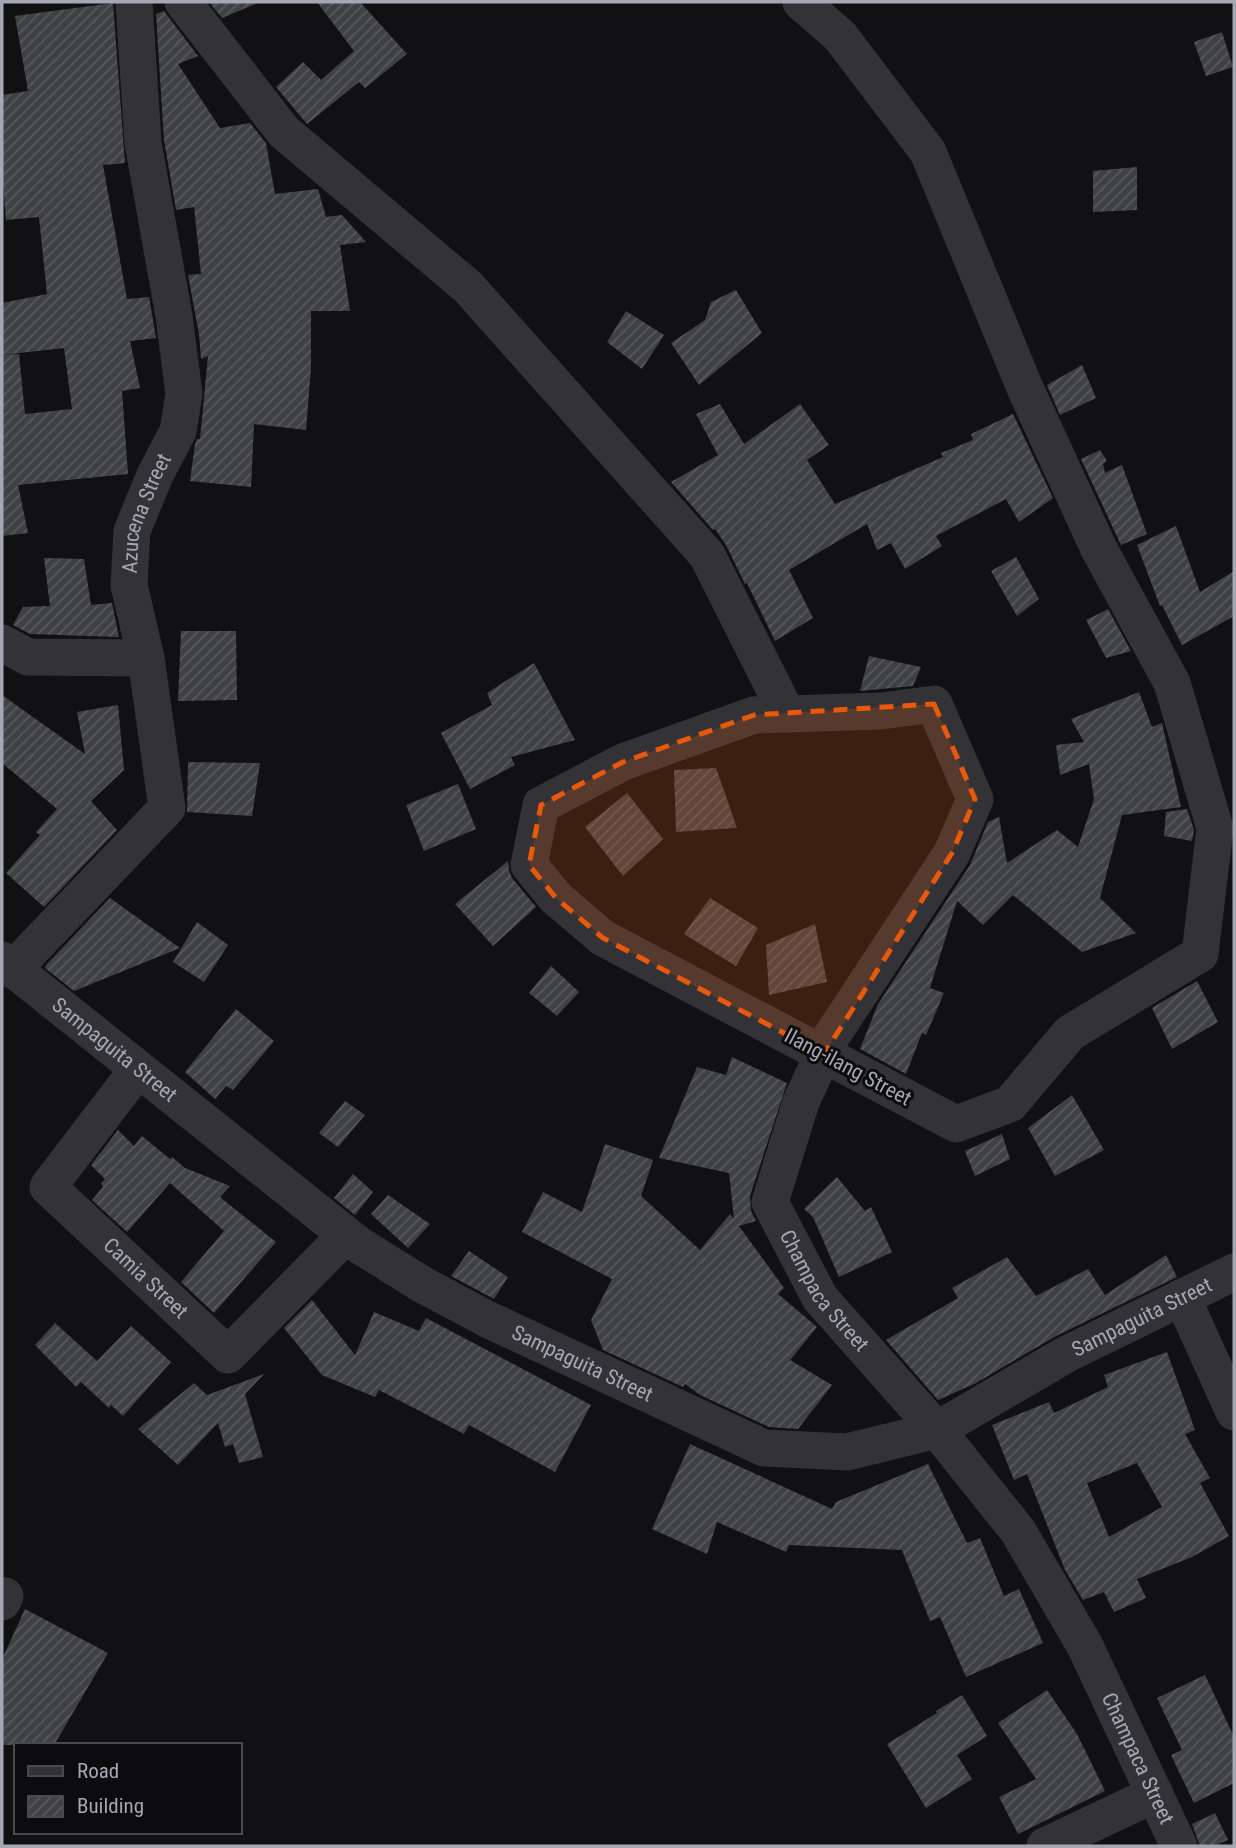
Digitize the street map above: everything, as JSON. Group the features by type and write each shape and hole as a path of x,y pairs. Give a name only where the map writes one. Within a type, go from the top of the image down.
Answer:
{"street":[{"name":"Azucena Street","path":"7,965 167,808 146,658 129,585 132,531 155,475 178,431 184,394 174,316 143,143 134,2"},
{"path":"183,2 284,132 468,287 707,555 787,714"},
{"name":"Ilang-ilang Street","path":"801,2 840,36 928,152 1026,388 1099,549 1172,683 1215,828 1200,954 1070,1033 1010,1104 956,1124 603,938 556,898 529,865 541,805 623,762 754,715 881,710 934,704"},
{"path":"2,643 28,657 146,658"},
{"name":"Champaca Street","path":"934,704 975,799 952,853 831,1037 801,1102 769,1202 820,1298 937,1430 1018,1531 1085,1646 1180,1846"},
{"name":"Sampaguita Street","path":"7,965 359,1245 488,1320 764,1448 847,1452 937,1430 1065,1355 1234,1272"},
{"name":"Camia Street","path":"138,1069 48,1187 228,1354 346,1235"},
{"path":"1182,1297 1234,1412"},
{"path":"1045,1846 1075,1839 1155,1794"}],"highlighted area":[{"path":"934,704 975,799 952,853 824,1054 603,938 556,898 529,865 541,805 623,762 754,715"}],"building":[{"path":"209,2 260,2 222,18"},
{"path":"317,2 360,2 407,54 365,88 359,82 307,124 276,87 303,62 321,80 354,51"},
{"path":"113,3 125,163 103,165 127,299 149,297 156,338 130,341 140,388 122,391 128,474 18,485 28,533 2,536 2,303 47,294 39,217 6,220 2,173 2,95 28,91 15,16","holes":["64,348 72,409 25,414 19,354 2,355"]},
{"path":"164,11 198,56 178,64 220,128 250,123 266,143 275,194 318,189 326,217 342,215 366,242 340,245 350,311 311,311 311,368 306,430 254,424 251,487 190,481 195,444 197,439 200,439 208,356 201,359 188,275 201,274 194,207 176,210 164,140 156,14"},
{"path":"1222,32 1233,67 1206,76 1194,42"},
{"path":"1137,167 1137,210 1093,212 1093,171"},
{"path":"736,290 762,333 699,385 671,343 705,320 711,302"},
{"path":"626,311 664,335 642,369 607,342"},
{"path":"1082,365 1096,398 1060,415 1047,385"},
{"path":"720,404 744,444 800,404 829,445 807,460 835,504 943,457 941,453 973,440 971,434 1013,414 1053,498 1019,522 1006,499 936,536 942,546 905,569 891,543 877,550 867,524 789,570 813,618 775,641 726,545 715,529 713,530 671,482 718,455 696,414"},
{"path":"1100,450 1107,461 1103,464 1105,473 1122,465 1147,534 1121,545 1081,459"},
{"path":"1176,526 1200,592 1234,571 1234,616 1182,645 1162,605 1160,606 1137,545"},
{"path":"1016,557 1039,599 1017,616 991,571"},
{"path":"44,558 84,559 91,605 112,603 119,637 30,634 13,625 23,607 50,606"},
{"path":"1108,609 1131,651 1106,658 1086,620"},
{"path":"181,631 236,631 237,700 178,701"},
{"path":"869,656 921,667 913,686 860,691"},
{"path":"534,663 575,740 511,757 515,765 470,789 441,733 492,705 487,693"},
{"path":"1139,692 1152,727 1162,723 1181,807 1122,815 1100,898 1136,933 1082,952 1013,895 983,925 957,901 930,988 944,993 926,1035 922,1033 906,1074 860,1049 878,1004 970,865 988,822 999,817 1007,863 1057,830 1078,847 1094,799 1089,764 1060,775 1056,745 1084,742 1071,719"},
{"path":"2,695 85,754 77,712 118,705 124,770 91,801 117,830 44,907 6,873 40,835 36,832 57,809 2,763"},
{"path":"188,762 260,763 252,816 187,812"},
{"path":"716,768 737,828 676,832 674,770"},
{"path":"458,784 476,829 424,851 406,805"},
{"path":"627,793 663,839 623,876 585,827"},
{"path":"1187,809 1194,830 1192,841 1164,836 1166,812"},
{"path":"508,861 512,878 536,907 493,946 455,904"},
{"path":"110,898 180,948 74,991 45,968 46,965"},
{"path":"710,898 758,928 736,966 684,934"},
{"path":"197,922 228,945 204,982 173,962"},
{"path":"815,924 827,982 769,995 766,945"},
{"path":"551,966 579,992 557,1016 529,993"},
{"path":"1197,981 1218,1022 1172,1049 1152,1008"},
{"path":"236,1009 274,1041 233,1090 226,1086 215,1099 185,1072"},
{"path":"732,1057 787,1083 750,1196 751,1211 756,1221 739,1226 784,1288 778,1294 817,1327 790,1360 832,1385 798,1429 769,1427 700,1395 685,1384 683,1387 603,1350 591,1320 612,1279 522,1232 543,1192 582,1212 605,1144 653,1160 641,1196 700,1250 730,1214 734,1219 729,1173 659,1158 697,1067 726,1075"},
{"path":"1072,1095 1104,1150 1055,1176 1028,1128"},
{"path":"345,1101 365,1115 338,1147 319,1133"},
{"path":"118,1130 134,1146 142,1136 185,1168 230,1186 220,1197 276,1242 214,1313 181,1282 224,1231 170,1183 127,1232 92,1200 103,1187 101,1183 105,1179 91,1165"},
{"path":"1002,1134 1010,1159 975,1176 965,1151"},
{"path":"353,1174 373,1192 355,1215 334,1198"},
{"path":"837,1177 865,1211 871,1207 892,1252 839,1277 813,1217 804,1209"},
{"path":"388,1195 430,1224 408,1248 371,1214"},
{"path":"469,1251 508,1277 494,1299 451,1276"},
{"path":"1166,1255 1177,1277 1056,1336 976,1383 938,1400 886,1340 958,1298 952,1288 1007,1257 1036,1296 1088,1269 1105,1295"},
{"path":"312,1300 355,1355 374,1312 419,1331 426,1318 591,1405 555,1472 469,1425 464,1434 379,1390 375,1397 322,1375 284,1328"},
{"path":"55,1323 97,1361 131,1326 171,1362 123,1416 111,1405 109,1408 81,1382 76,1387 35,1345"},
{"path":"1167,1352 1195,1430 1185,1434 1210,1478 1200,1483 1229,1536 1192,1557 1137,1579 1146,1598 1114,1612 1104,1592 1083,1600 1065,1570 1027,1474 1014,1480 992,1425 1049,1402 1054,1413 1108,1387 1104,1375","holes":["1137,1463 1162,1507 1109,1537 1087,1483"]},
{"path":"264,1374 245,1394 263,1457 239,1463 233,1444 225,1447 218,1423 178,1465 138,1429 194,1383 207,1395"},
{"path":"690,1444 832,1509 836,1502 928,1464 967,1543 980,1538 1004,1596 1019,1589 1043,1643 966,1677 940,1617 930,1621 902,1550 789,1545 786,1552 717,1522 707,1554 652,1529"},
{"path":"25,1609 108,1653 55,1743 2,1745 2,1659"},
{"path":"1205,1675 1234,1737 1234,1783 1194,1803 1171,1755 1182,1750 1157,1698"},
{"path":"1047,1690 1077,1734 1105,1791 1018,1834 999,1797 1036,1779 998,1723"},
{"path":"962,1695 987,1736 957,1755 972,1779 926,1808 887,1744"},
{"path":"1215,1813 1228,1840 1214,1846 1200,1846 1192,1824"}]}
